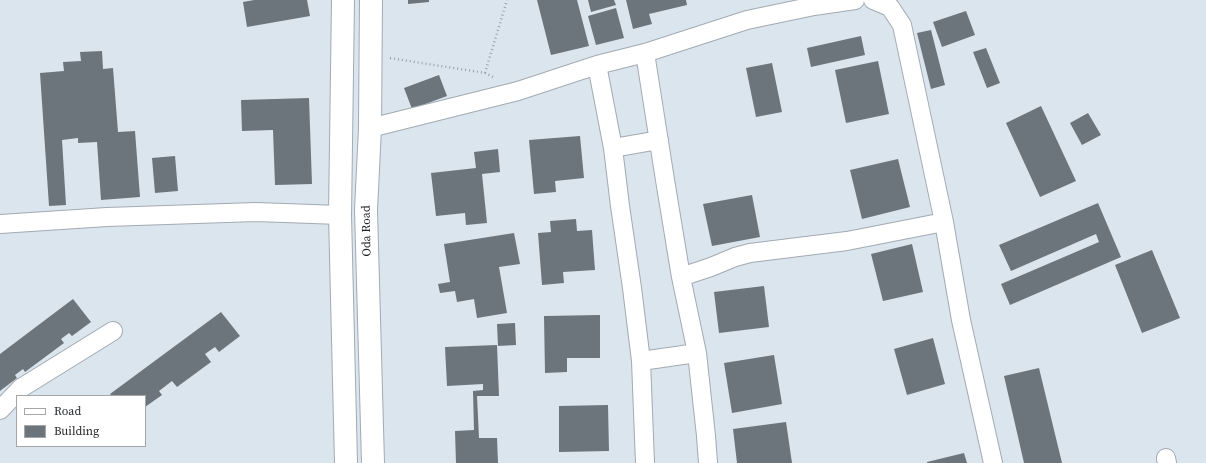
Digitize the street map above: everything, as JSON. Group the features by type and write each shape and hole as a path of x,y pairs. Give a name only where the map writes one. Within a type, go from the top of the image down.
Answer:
{"street":[{"path":"343,0 340,215 346,463"},
{"name":"Oda Road","path":"371,0 370,128 366,210 373,463"},
{"path":"370,128 518,91 597,65 645,53 747,20 814,3 856,0"},
{"path":"873,0 890,7 902,25 944,222 961,320 993,463"},
{"path":"645,53 664,180 681,277 697,354 708,463"},
{"path":"597,65 613,148 641,362 645,463"},
{"path":"613,148 659,140"},
{"path":"0,224 108,217 256,212 340,215"},
{"path":"681,277 711,267 735,256 750,252 847,241 944,222"},
{"path":"0,410 21,388 113,331"},
{"path":"641,362 697,354"}],"path":[{"path":"484,73 507,0"},
{"path":"370,55 484,73 518,91"}],"building":[{"path":"254,0 307,0 310,16 247,27 243,2"},
{"path":"408,0 429,0 429,2 408,4"},
{"path":"537,0 577,0 589,46 551,55"},
{"path":"588,0 614,0 616,5 591,12"},
{"path":"626,0 686,0 687,5 649,14 652,24 633,29"},
{"path":"616,8 624,38 596,45 588,16"},
{"path":"966,11 975,35 942,47 933,22"},
{"path":"931,30 945,85 931,89 917,33"},
{"path":"861,36 865,55 811,67 807,48"},
{"path":"986,48 1000,83 987,88 973,52"},
{"path":"102,51 103,69 113,68 118,132 135,131 140,197 101,200 97,142 78,143 78,138 62,140 66,205 49,206 40,73 64,71 63,62 81,61 80,52"},
{"path":"878,61 889,114 846,123 835,70"},
{"path":"772,63 782,112 756,117 746,68"},
{"path":"439,75 447,96 412,109 404,88"},
{"path":"309,98 312,184 275,185 273,130 242,131 241,100"},
{"path":"1041,106 1076,181 1040,197 1006,123"},
{"path":"1088,113 1101,135 1082,145 1070,123"},
{"path":"580,136 584,178 555,181 556,192 534,194 529,140"},
{"path":"498,149 500,172 482,174 487,223 466,225 465,213 436,216 431,173 476,168 474,152"},
{"path":"175,156 178,191 155,193 152,158"},
{"path":"898,159 910,207 862,219 850,170"},
{"path":"752,195 760,237 712,246 703,204"},
{"path":"1098,203 1121,257 1010,305 1001,284 1099,242 1096,234 1011,271 999,245"},
{"path":"576,219 577,231 592,230 595,270 563,272 564,283 542,285 538,233 551,232 550,221"},
{"path":"514,233 520,264 499,267 507,313 477,318 474,299 457,302 455,291 440,293 438,284 450,282 444,244"},
{"path":"912,244 923,292 883,301 871,254"},
{"path":"1152,250 1180,318 1142,333 1115,265"},
{"path":"764,286 769,327 719,333 714,292"},
{"path":"73,299 91,322 72,336 69,333 61,339 64,343 25,372 23,369 15,375 17,378 0,391 0,354"},
{"path":"221,312 240,336 219,352 215,347 205,354 211,362 177,387 172,381 159,391 162,395 146,406 146,395 110,394"},
{"path":"600,315 600,358 567,358 567,372 545,373 544,316"},
{"path":"515,323 516,345 498,346 497,324"},
{"path":"933,338 945,384 907,395 894,349"},
{"path":"497,345 499,396 477,396 479,438 497,438 498,463 456,463 455,431 474,430 473,391 483,390 483,384 447,386 445,347"},
{"path":"774,355 782,404 732,413 724,363"},
{"path":"1039,368 1062,463 1024,463 1004,376"},
{"path":"608,405 609,451 559,452 559,406"},
{"path":"786,422 792,463 737,463 733,429"},
{"path":"964,453 967,463 927,463 927,462"}]}
